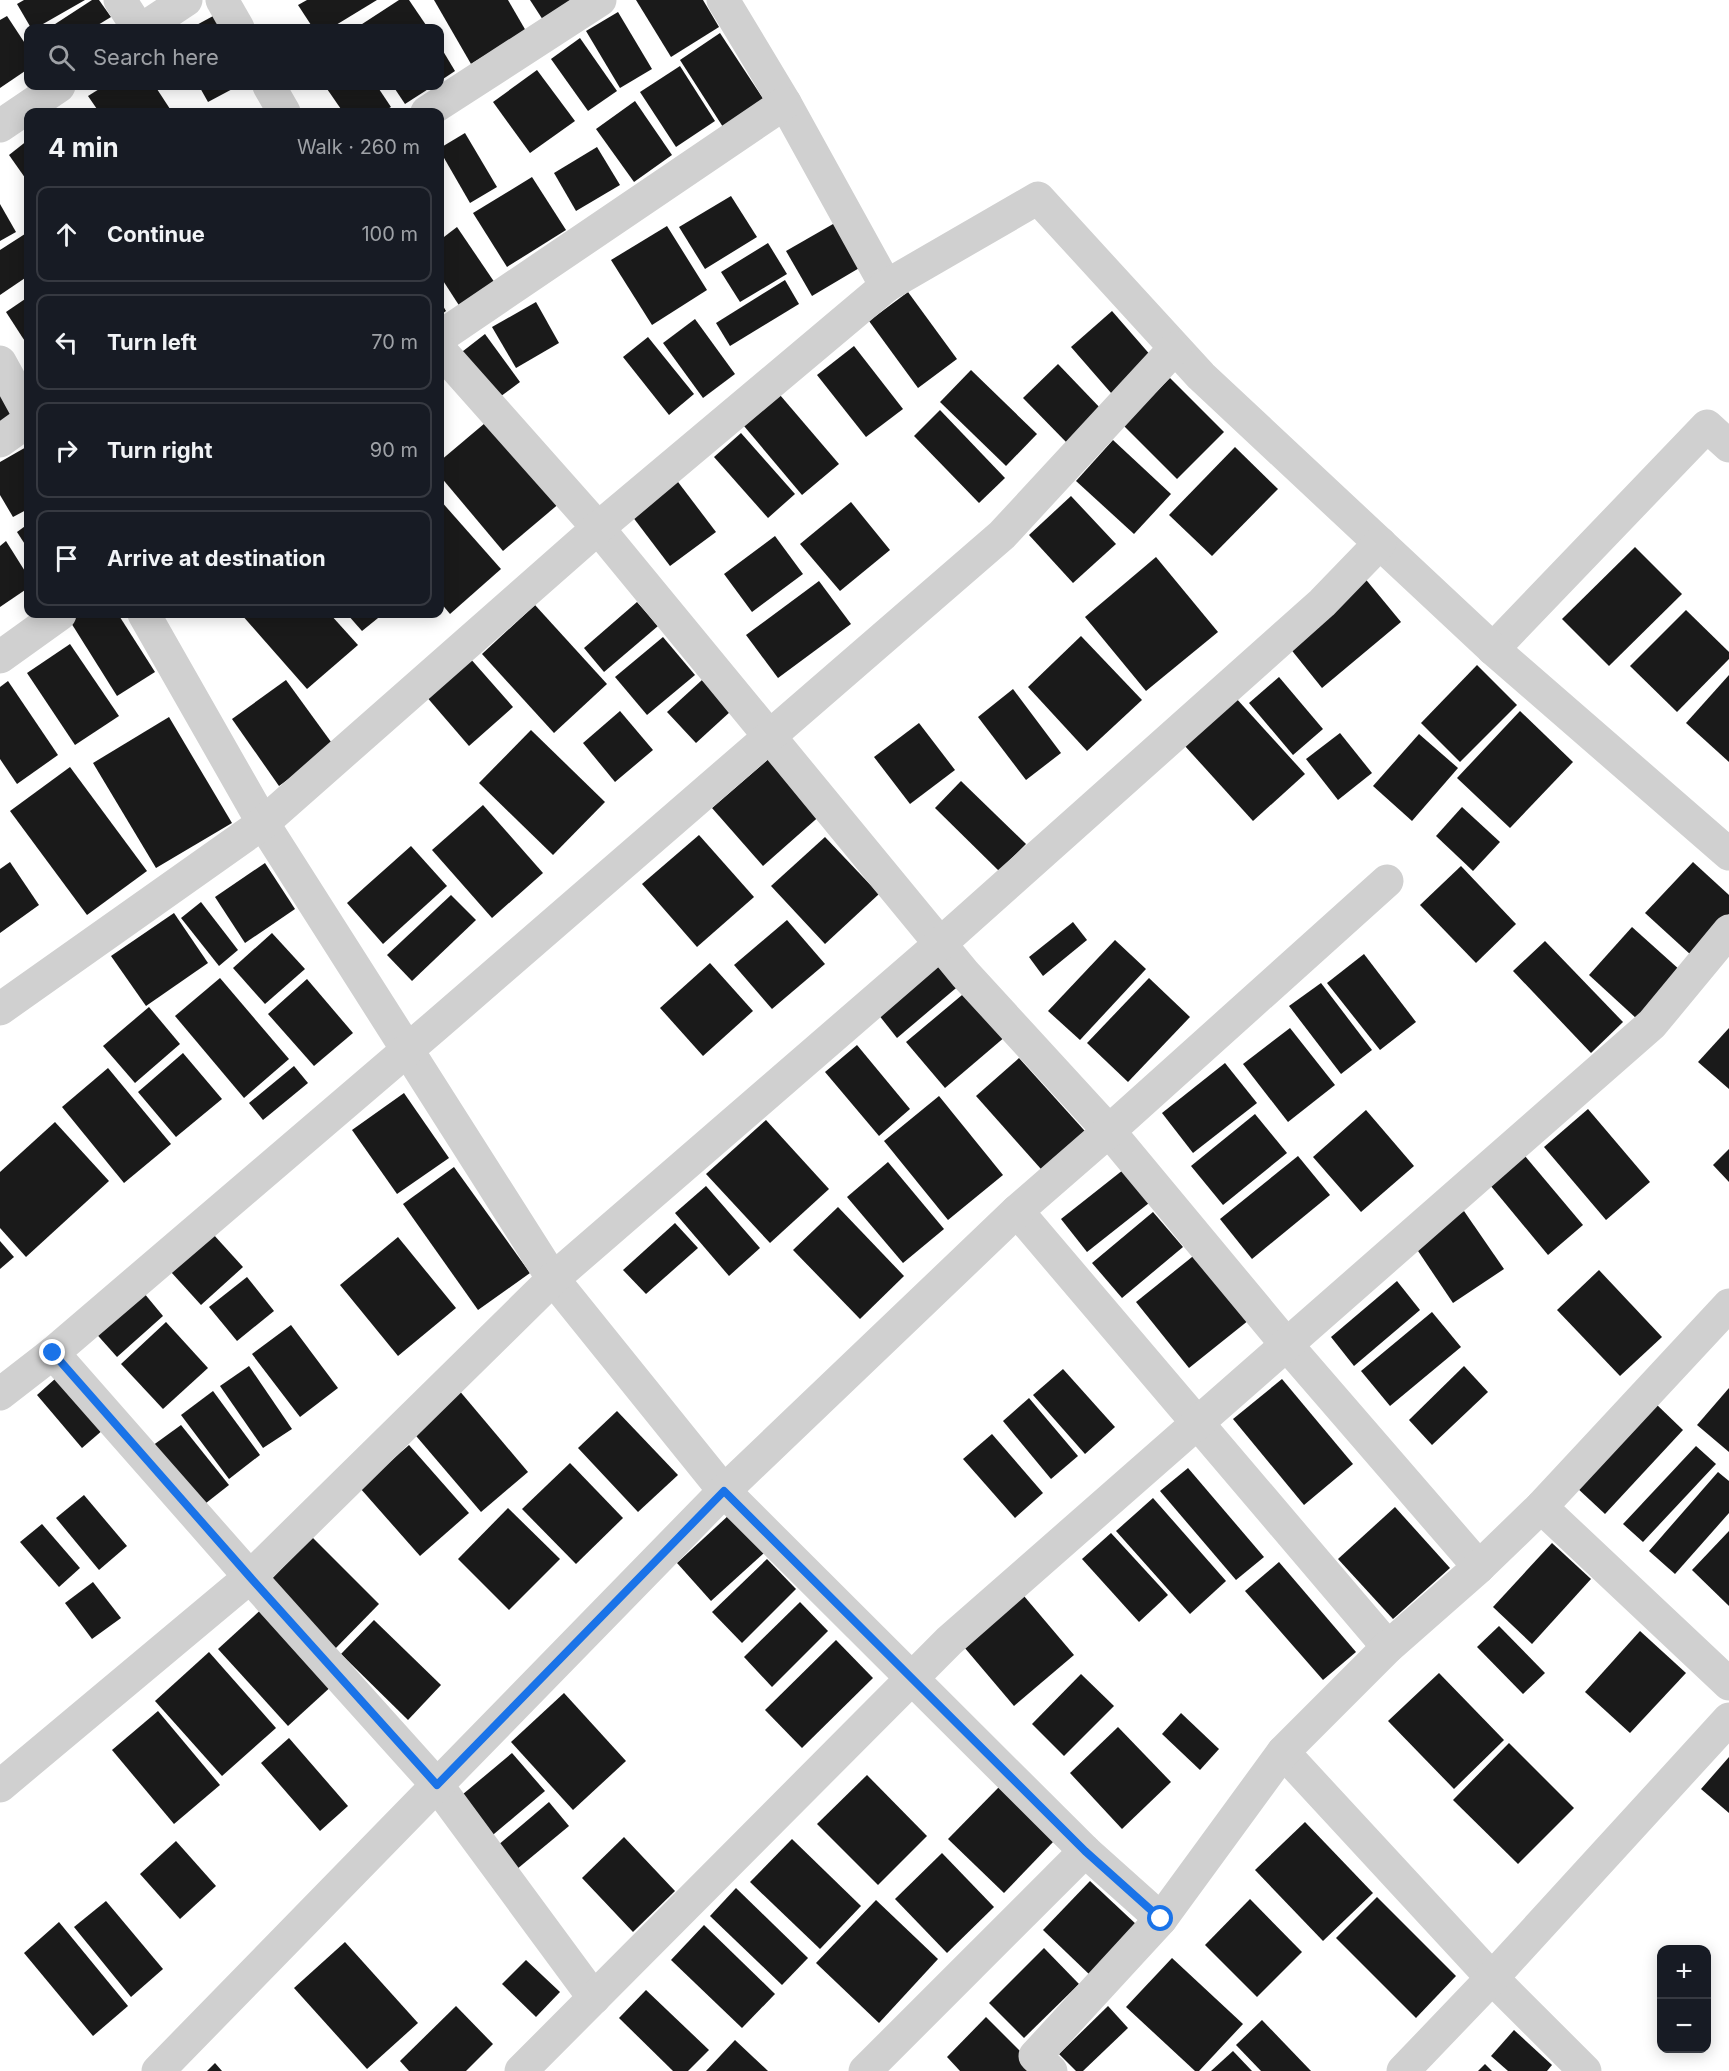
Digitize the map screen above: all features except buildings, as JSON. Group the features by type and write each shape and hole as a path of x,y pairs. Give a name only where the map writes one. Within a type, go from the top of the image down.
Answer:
{"street":[{"path":"120,0 135,24"},
{"path":"150,24 186,0"},
{"path":"222,0 236,24"},
{"path":"433,108 600,0"},
{"path":"723,0 785,103 886,286"},
{"path":"27,108 53,90"},
{"path":"271,90 282,108"},
{"path":"444,334 785,103"},
{"path":"0,126 24,110"},
{"path":"0,1009 263,823 598,528 886,286 1038,198 1201,376 1493,649 1729,854"},
{"path":"0,1394 53,1353 407,1050 1002,535 1175,348"},
{"path":"444,355 598,528 965,975 1109,1131 1286,1344 1479,1567"},
{"path":"0,362 24,406"},
{"path":"0,441 24,424"},
{"path":"1493,649 1707,426 1729,446"},
{"path":"0,1786 250,1577 553,1279 940,944 1322,603 1380,543"},
{"path":"0,657 54,618"},
{"path":"146,618 263,823 553,1279 724,1491 1085,1851 1161,1919"},
{"path":"158,2071 724,1491 1017,1211 1387,880"},
{"path":"521,2071 949,1641 1652,1024 1729,931"},
{"path":"1017,1211 1388,1647"},
{"path":"1051,2071 1035,2056 1161,1919 1283,1752 1388,1647 1479,1567 1541,1507 1729,1305"},
{"path":"53,1353 437,1785 594,1998"},
{"path":"1541,1507 1729,1684"},
{"path":"1403,2071 1492,1978 1729,1719"},
{"path":"1283,1752 1492,1978 1585,2071"},
{"path":"865,2071 1085,1851"}],"route":[{"path":"53,1353 437,1785 724,1491 1085,1851 1161,1919"}]}
